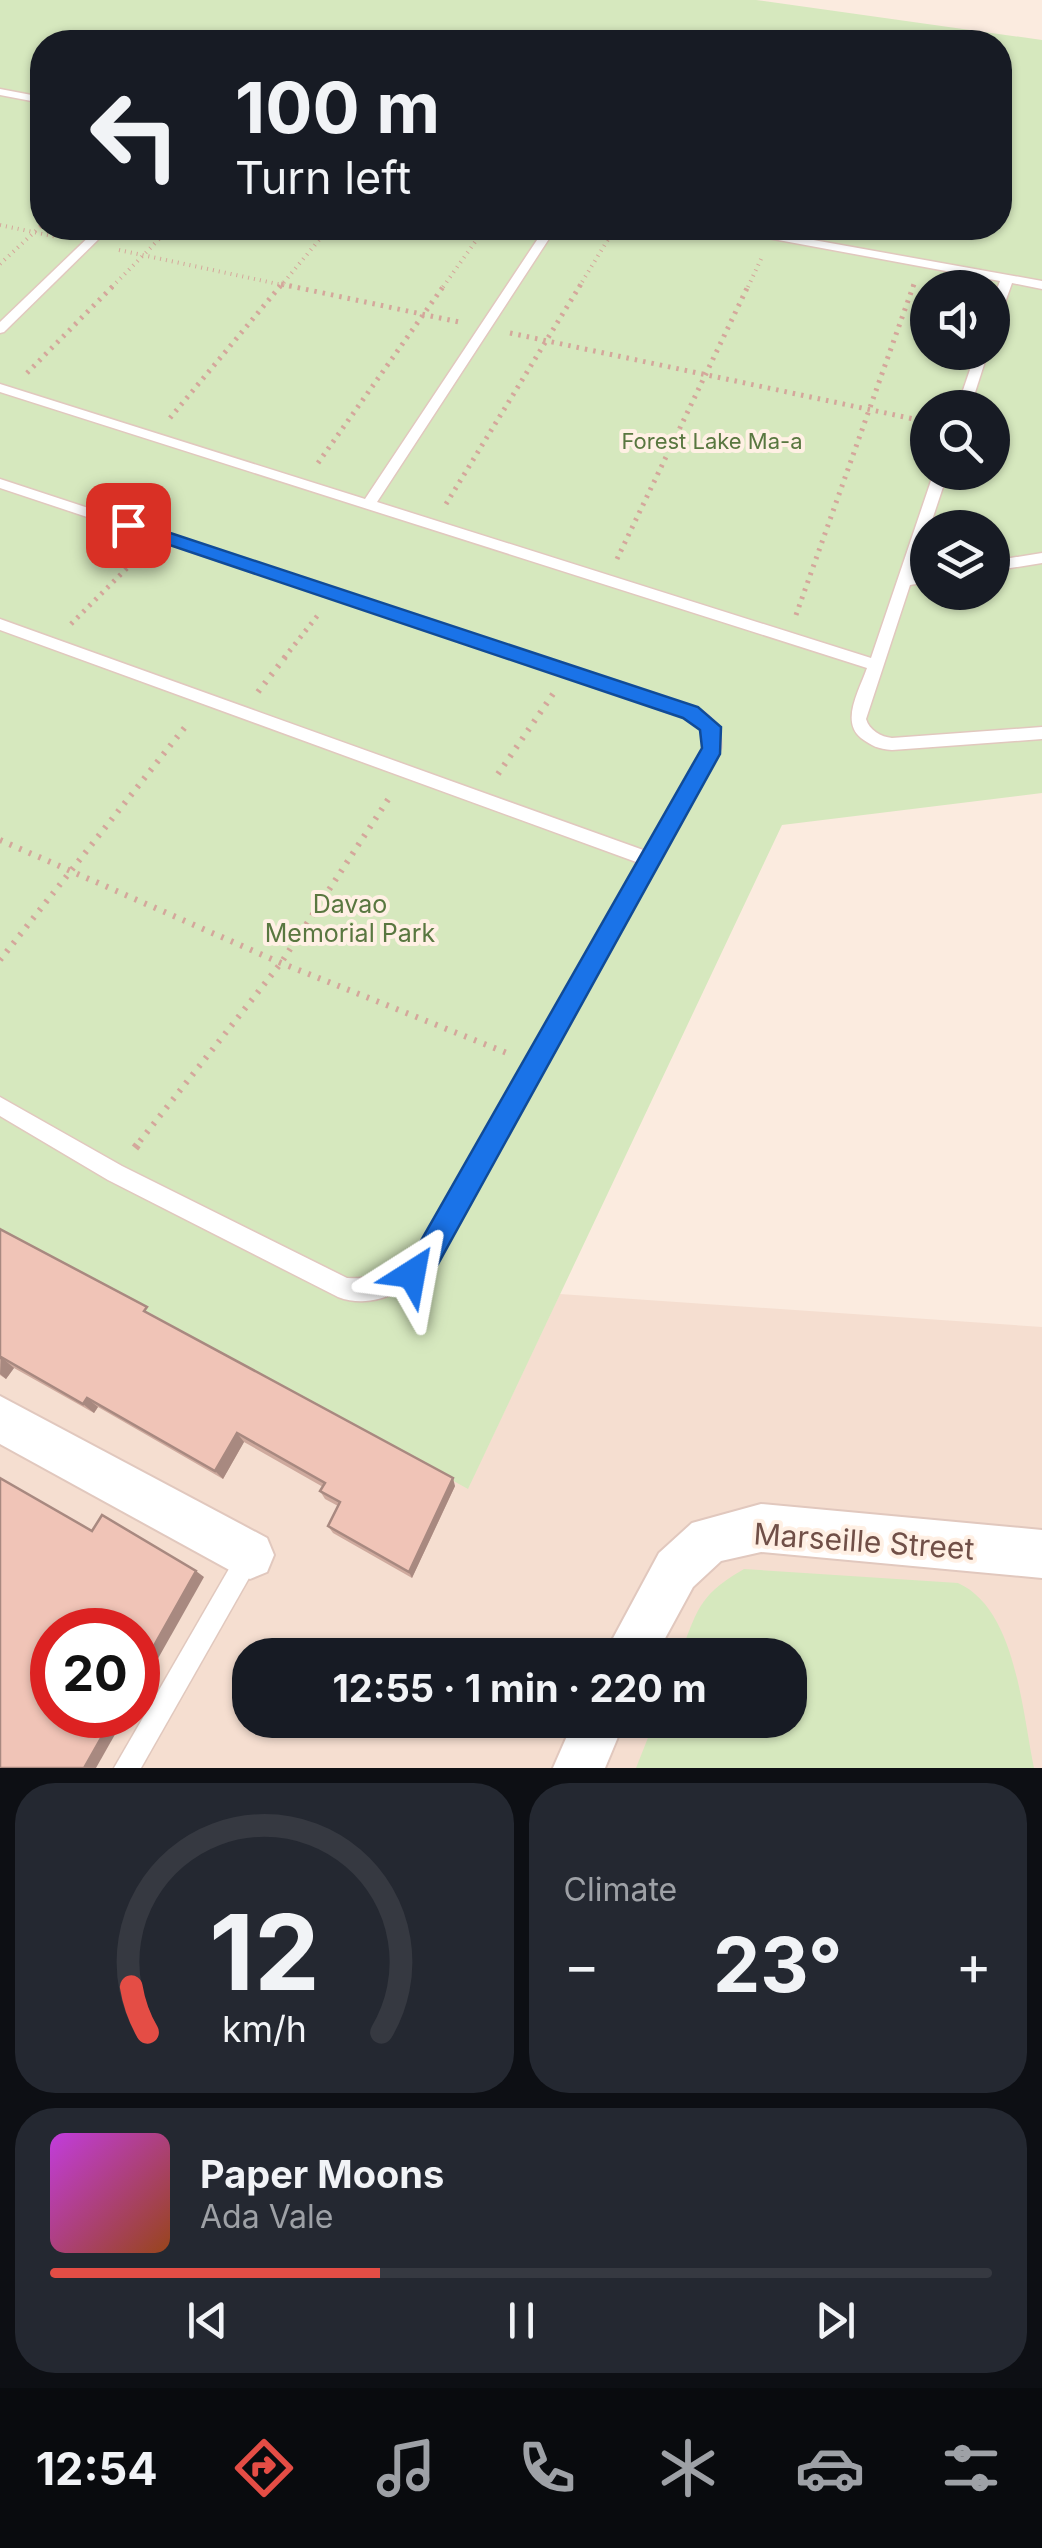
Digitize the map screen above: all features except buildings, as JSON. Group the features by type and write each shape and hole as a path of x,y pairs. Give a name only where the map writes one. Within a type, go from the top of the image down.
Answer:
{"street":[{"path":"0,1419 250,1555"},
{"name":"Marseille Street","path":"638,1638 676,1570 709,1540 761,1528 1040,1563"},
{"path":"579,1768 592,1738"}],"lane":[{"path":"0,92 30,98"},
{"path":"0,330 92,240"},
{"path":"369,504 542,240"},
{"path":"794,240 959,270"},
{"path":"1010,280 1042,285"},
{"path":"4,389 876,665"},
{"path":"0,483 691,712 710,727 713,748 428,1254 412,1274 392,1287 368,1292 346,1288 115,1172 0,1106"},
{"path":"935,490 858,719 867,736 878,743 1042,733"},
{"path":"1010,563 1042,558"},
{"path":"904,581 910,580"},
{"path":"0,624 650,860"},
{"path":"128,1768 250,1555"}],"path":[{"path":"0,264 30,236"},
{"path":"4,389 158,240"},
{"path":"155,437 320,240"},
{"path":"304,484 477,240"},
{"path":"433,525 608,240"},
{"path":"607,580 770,240"},
{"path":"788,637 922,263"},
{"path":"53,643 160,535"},
{"path":"242,712 334,594"},
{"path":"480,800 570,670"},
{"path":"0,960 207,700"},
{"path":"115,1172 282,963 406,773"},
{"path":"0,840 282,963 536,1064"}],"shaded area":[{"path":"0,1230 468,1488 560,1294 1042,1327 1042,1768 0,1768"}],"green space":[{"path":"0,0 756,0 970,30 30,30 30,240 1012,240 1012,36 1042,40 1042,793 782,825 468,1489 0,1230"},
{"path":"744,1569 958,1583 977,1596 993,1615 1004,1638 1020,1691 1034,1768 636,1768 648,1738 807,1738 807,1638 686,1638 702,1605 718,1587"}],"route":[{"path":"128,525 691,712 704,720 714,737 713,748 428,1254 412,1274"}],"park label":[{"name":"Forest Lake Ma-a","path":"712,441"},
{"name":"Davao Memorial Park","path":"350,918"}]}
